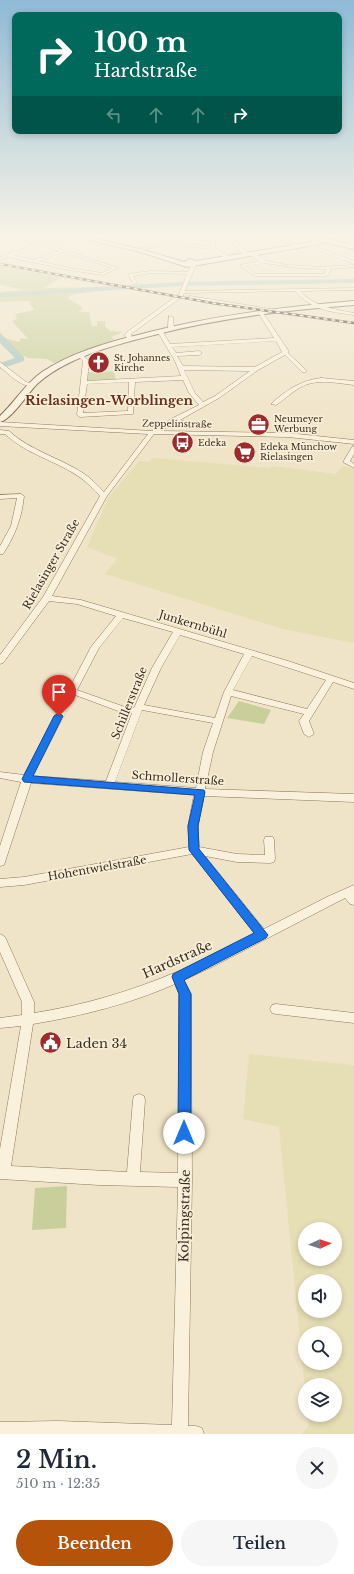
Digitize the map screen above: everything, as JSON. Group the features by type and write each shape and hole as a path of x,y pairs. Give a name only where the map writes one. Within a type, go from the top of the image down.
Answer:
{"main road":[{"path":"0,420 16,405 32,384 64,362 130,338 171,328 261,314 345,304"}],"street":[{"path":"130,338 127,335 129,333 168,304"},
{"path":"235,304 277,312"},
{"path":"312,304 316,307 354,314"},
{"path":"261,314 285,350 284,353 304,370"},
{"path":"171,317 171,328"},
{"path":"160,331 181,368 184,378 197,400 202,404"},
{"path":"168,346 277,339"},
{"path":"174,355 199,353"},
{"path":"152,433 217,397 284,353"},
{"path":"80,355 86,362 80,415 131,413 132,381"},
{"path":"2,365 24,382 32,384"},
{"path":"181,368 256,370"},
{"path":"83,383 184,378"},
{"path":"274,404 286,397 301,384 311,380 354,383"},
{"path":"173,420 192,426"},
{"name":"Zeppelinstraße","path":"0,424 152,433 288,435 354,442"},
{"path":"0,432 7,432 25,447 80,474 104,496"},
{"name":"Rielasinger Straße","path":"0,661 47,598 104,496 152,433"},
{"path":"354,448 346,462 354,466"},
{"path":"0,497 22,496 20,512 13,532 0,552"},
{"name":"Junkernbühl","path":"47,598 78,602 354,686"},
{"path":"0,862 27,779 96,647 121,615"},
{"name":"Schillerstraße","path":"110,785 161,656 177,632"},
{"path":"249,653 228,692 217,721 208,752 193,826 194,850 262,935"},
{"path":"308,734 304,721 331,679"},
{"path":"72,691 124,710 139,709 217,721"},
{"path":"228,692 309,712"},
{"name":"Schmollerstraße","path":"0,775 27,779 200,792 354,798"},
{"path":"194,850 237,858 273,859 269,840"},
{"name":"Hohentwielstraße","path":"0,883 24,881 194,850"},
{"name":"Hardstraße","path":"0,1023 28,1020 126,996 177,977 262,935 352,894"},
{"path":"1,946 28,1002 28,1020 2,1171 132,1179 185,1180"},
{"name":"Kolpingstraße","path":"177,977 185,994 185,1180 180,1434"},
{"path":"276,1008 354,1018"},
{"path":"132,1179 139,1100"},
{"path":"0,1430 58,1428 196,1434"}],"shaded area":[{"path":"153,458 270,468 272,466 336,474 343,466 354,469 354,643 283,629 105,574 117,559 87,547 108,498 139,461 149,462"},
{"path":"249,1054 354,1065 354,1434 302,1434 309,1426 308,1422 342,1422 342,1378 304,1378 303,1370 342,1370 342,1326 299,1326 279,1127 243,1119"}],"green space":[{"path":"30,304 77,304 82,307 82,310 79,312 89,312 92,326 97,326 97,321 105,321 105,326 110,331 123,332 111,337 114,339 113,340 54,363 47,359 28,358 0,343 0,332 5,338 19,342 21,338 28,339 12,321 17,319 15,314 34,310"},
{"path":"88,372 100,373 114,372 116,380 86,382"},
{"path":"239,701 271,710 264,724 227,718"},
{"path":"67,1186 66,1228 32,1230 35,1188"}],"waterway":[{"path":"0,338 21,359 0,366"}],"railway":[{"path":"219,304 354,323"}],"place":[{"name":"St. Johannes Kirche","path":"98,363"},
{"name":"Neumeyer Werbung","path":"259,424"},
{"name":"Edeka","path":"182,443"},
{"name":"Edeka Münchow Rielasingen","path":"244,452"},
{"name":"Laden 34","path":"50,1043"}],"district":[{"name":"Rielasingen-Worblingen","path":"109,400"}],"route":[{"path":"59,716 27,779 200,792 193,826 194,850 262,935 190,972 177,977 185,994 184,1133"}]}
